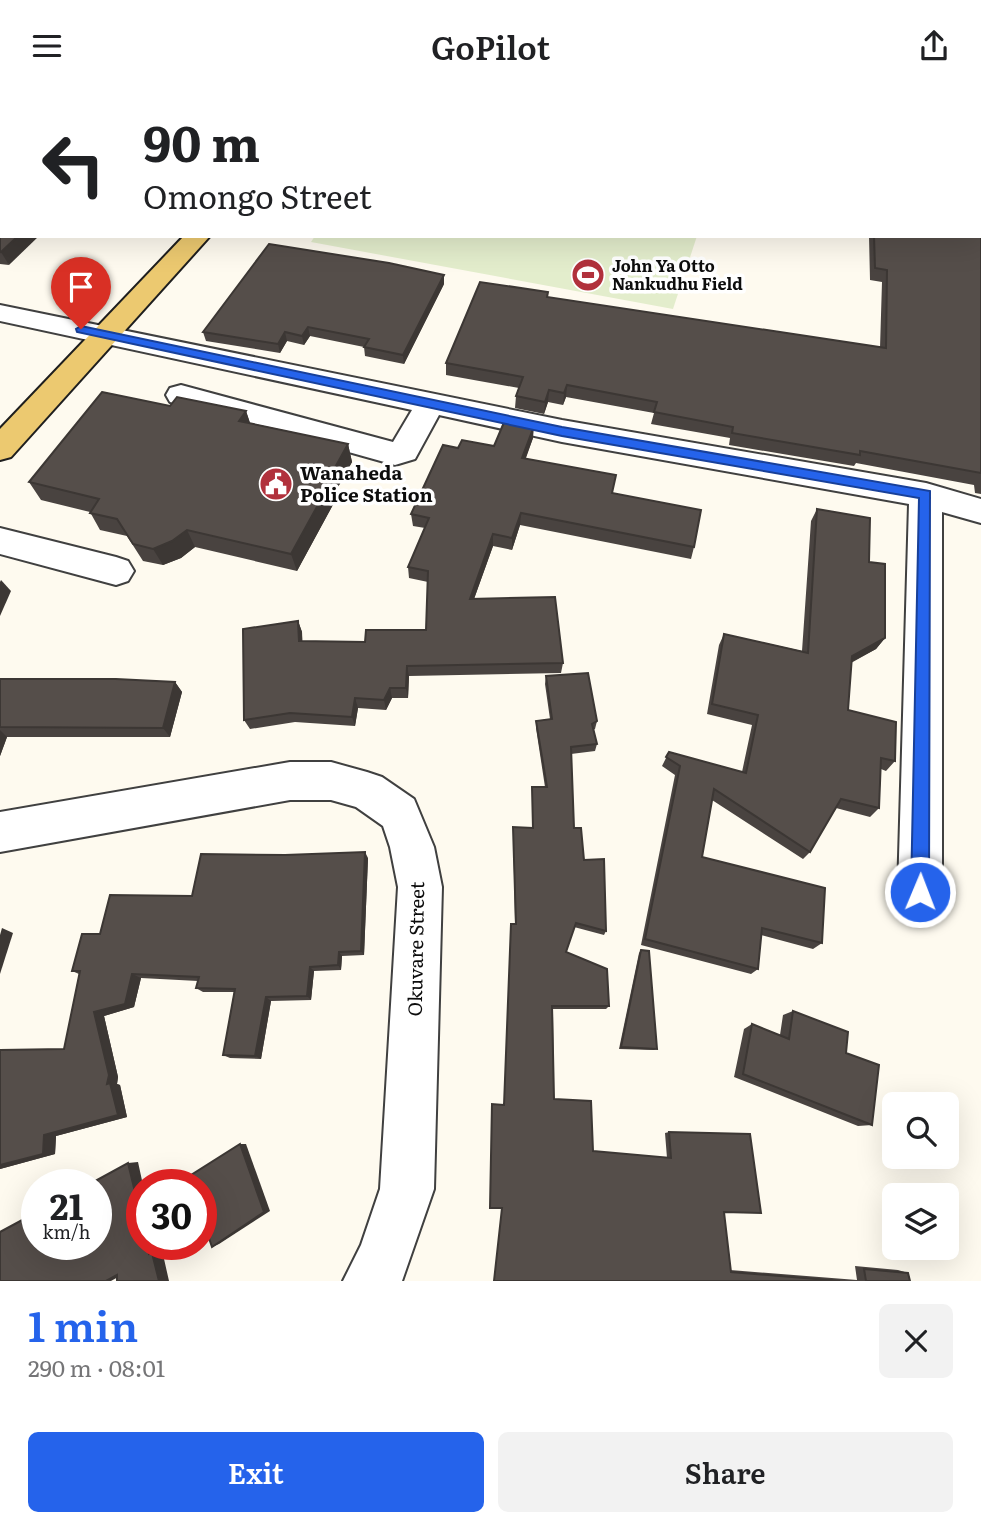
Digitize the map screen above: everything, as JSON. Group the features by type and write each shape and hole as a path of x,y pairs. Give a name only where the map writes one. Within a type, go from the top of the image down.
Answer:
{"main road":[{"path":"0,449 196,238"}],"street":[{"path":"0,313 562,431 926,495 981,511"},
{"path":"181,395 395,454 404,451 430,404"},
{"path":"920,892 926,495"},
{"path":"0,541 116,571"},
{"name":"Okuvare Street","path":"0,832 290,781 331,781 368,791 399,813 412,847 420,887 407,1189 384,1259 371,1281"}],"green space":[{"name":"John Ya Otto Nankudhu Field","path":"314,238 696,238 673,309 311,242"}],"building":[{"path":"0,238 16,238 1,252"},
{"path":"874,238 981,238 981,473 860,451 860,455 732,433 733,427 654,412 657,402 567,385 564,393 549,390 545,402 516,396 523,377 446,363 480,282 548,292 547,297 886,348 887,270 875,268"},
{"path":"269,244 389,263 444,275 403,355 364,347 369,339 308,327 302,336 285,332 278,344 203,332"},
{"path":"102,392 170,406 177,397 246,411 239,421 348,444 291,554 187,530 172,541 153,549 133,544 117,519 90,513 99,499 29,482"},
{"path":"505,420 534,426 522,458 616,475 612,493 701,510 694,547 521,513 512,538 493,534 470,599 555,597 563,663 407,666 406,688 390,688 384,700 355,698 352,717 290,713 244,720 243,629 298,621 299,641 365,642 366,630 426,630 428,571 408,567 429,518 411,514 443,445 458,448 462,440 494,446"},
{"path":"817,509 870,518 869,562 885,564 885,638 852,656 848,710 896,722 895,761 881,758 879,808 841,799 810,852 714,789 702,857 825,888 822,943 762,928 758,969 645,939 680,766 666,757 669,752 746,773 758,715 712,704 724,634 808,653"},
{"path":"588,673 597,721 592,724 597,744 571,747 574,828 581,828 584,860 604,859 606,931 576,923 566,952 607,969 609,1006 552,1006 554,1099 591,1101 593,1151 671,1158 669,1132 750,1134 761,1213 724,1212 731,1272 840,1281 494,1281 502,1208 490,1208 492,1104 504,1105 511,924 516,924 513,827 533,828 532,787 547,787 536,721 552,719 546,676"},
{"path":"0,679 175,682 163,728 0,727"},
{"path":"365,852 361,951 339,952 338,965 310,967 307,996 266,997 255,1056 223,1055 235,989 196,988 199,977 132,974 125,1004 94,1012 109,1075 107,1084 110,1083 118,1115 44,1135 43,1154 0,1165 0,1050 64,1049 80,971 72,971 82,934 100,934 110,895 192,896 201,854"},
{"path":"641,950 649,951 657,1049 621,1047"},
{"path":"793,1011 848,1032 846,1053 879,1065 872,1125 743,1074 752,1024 789,1039"},
{"path":"240,1144 264,1212 217,1244 217,1169 201,1169"},
{"path":"128,1163 126,1260 154,1260 159,1281 117,1281 117,1275 106,1281 0,1281 0,1232 21,1221 21,1260 112,1260 112,1172"},
{"path":"864,1269 908,1273 910,1281 866,1281"}],"place":[{"name":"John Ya Otto Nankudhu Field","path":"588,275"},
{"name":"Wanaheda Police Station","path":"276,484"}],"route":[{"path":"81,329 562,431 926,495 920,892"}]}
